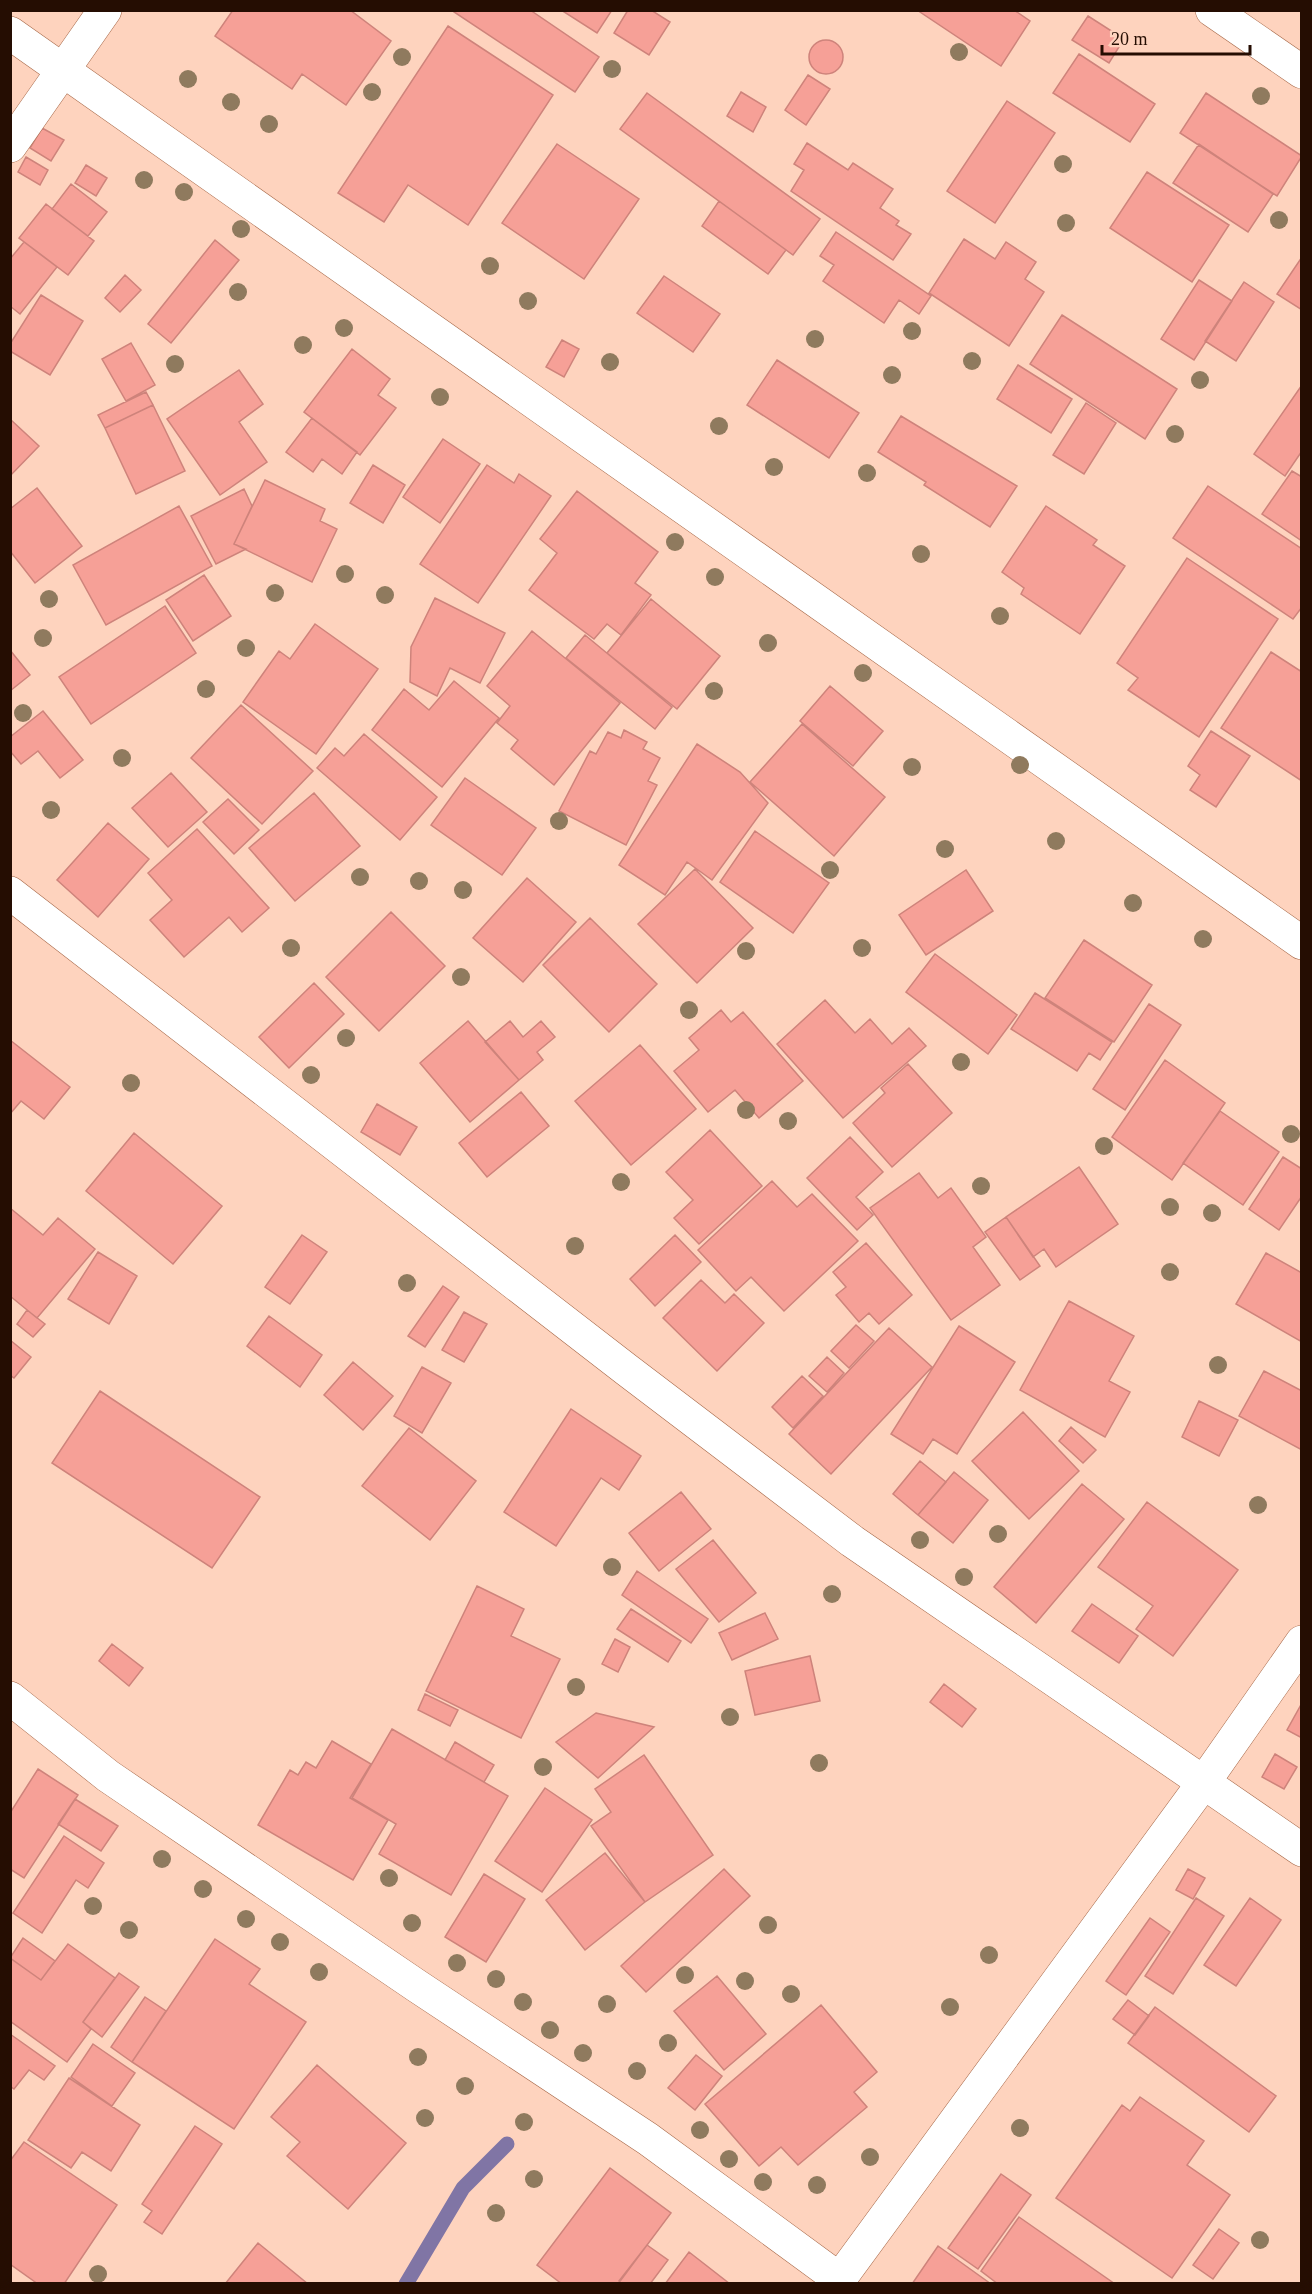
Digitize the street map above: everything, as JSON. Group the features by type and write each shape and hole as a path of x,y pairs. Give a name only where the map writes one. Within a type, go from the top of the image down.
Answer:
{"street":[{"path":"10,146 105,10"},
{"path":"1212,10 1302,72"},
{"path":"10,33 1302,943"},
{"path":"10,892 627,1370 852,1541 1302,1850"},
{"path":"10,1698 108,1776 417,1986 648,2139 837,2282 1204,1782 1302,1642"}],"building":[{"path":"233,10 350,10 391,41 346,105 302,74 292,89 215,36"},
{"path":"455,10 530,10 599,57 575,92 454,12"},
{"path":"561,10 612,10 597,33"},
{"path":"628,10 651,10 670,22 649,55 614,33"},
{"path":"917,10 1014,10 1030,21 1001,66"},
{"path":"1088,16 1124,39 1109,63 1072,40"},
{"path":"448,26 553,95 468,225 408,185 384,222 338,193"},
{"path":"826,40 838,45 843,57 838,69 826,74 814,69 809,57 814,45"},
{"path":"1079,54 1155,104 1130,142 1053,93"},
{"path":"808,75 830,89 806,125 785,110"},
{"path":"741,92 766,107 753,132 727,116"},
{"path":"647,93 820,219 793,255 620,129"},
{"path":"1206,93 1302,156 1277,196 1180,133"},
{"path":"1007,101 1055,133 995,223 947,191"},
{"path":"42,128 64,140 51,161 30,148"},
{"path":"807,143 848,170 853,163 893,189 880,208 899,221 896,225 911,234 893,260 791,191 804,170 794,164"},
{"path":"557,144 639,199 584,279 502,223"},
{"path":"1199,144 1273,194 1248,232 1173,183"},
{"path":"26,157 48,170 40,185 18,172"},
{"path":"86,165 107,178 96,196 75,183"},
{"path":"1147,172 1229,225 1192,282 1110,228"},
{"path":"71,184 107,212 88,236 52,209"},
{"path":"719,201 786,250 768,274 702,226"},
{"path":"46,204 94,241 68,275 19,238"},
{"path":"836,232 931,296 919,314 899,300 884,323 823,281 834,265 820,256"},
{"path":"964,239 995,259 1006,242 1036,262 1025,279 1044,292 1009,346 929,293"},
{"path":"215,240 239,260 171,343 148,324"},
{"path":"24,242 57,267 20,314 10,306 10,259"},
{"path":"1302,257 1302,310 1277,294"},
{"path":"125,275 141,290 120,312 105,298"},
{"path":"664,276 720,314 693,352 637,313"},
{"path":"1199,280 1232,301 1194,360 1161,339"},
{"path":"1244,282 1274,302 1236,361 1205,341"},
{"path":"41,295 83,321 50,375 10,351 10,344"},
{"path":"1062,315 1177,389 1145,439 1030,364"},
{"path":"562,340 579,349 564,377 546,367"},
{"path":"131,343 155,385 126,401 102,359"},
{"path":"352,349 390,379 378,395 396,408 360,455 304,412"},
{"path":"777,360 859,413 829,458 747,405"},
{"path":"1018,365 1072,399 1051,433 997,399"},
{"path":"239,370 263,404 239,422 267,462 220,495 167,419"},
{"path":"1302,385 1302,451 1285,476 1254,454"},
{"path":"146,392 153,405 105,428 98,415"},
{"path":"1086,403 1116,423 1084,474 1053,455"},
{"path":"153,405 185,471 136,494 105,428"},
{"path":"901,416 1017,486 990,527 924,485 926,482 878,452"},
{"path":"312,418 357,452 342,474 322,459 313,472 286,452"},
{"path":"10,419 39,446 10,476"},
{"path":"443,439 480,464 440,523 403,497"},
{"path":"373,465 405,485 383,523 350,503"},
{"path":"487,465 514,483 519,474 551,496 478,603 420,564"},
{"path":"1292,471 1302,477 1302,541 1262,514"},
{"path":"265,480 325,509 320,521 337,529 312,582 234,544"},
{"path":"1208,486 1302,549 1302,607 1293,619 1173,538"},
{"path":"37,488 82,546 35,583 10,551 10,509"},
{"path":"244,489 252,506 234,544 246,549 216,564 191,516"},
{"path":"577,491 658,552 635,583 651,595 621,635 607,624 594,639 529,590 557,553 540,539"},
{"path":"179,506 212,566 106,625 73,565"},
{"path":"1046,506 1097,540 1093,545 1125,566 1080,634 1021,594 1024,588 1002,572"},
{"path":"1187,558 1278,619 1199,737 1128,690 1138,678 1117,663"},
{"path":"204,575 231,616 193,641 166,600"},
{"path":"435,598 505,633 480,683 450,668 437,696 410,682 411,647"},
{"path":"651,599 720,656 677,709 607,653"},
{"path":"165,606 196,653 91,724 59,677"},
{"path":"315,624 378,669 316,754 243,702 279,651 290,659"},
{"path":"532,631 620,703 554,785 511,749 518,740 497,723 510,706 487,686"},
{"path":"585,635 672,707 655,729 566,658"},
{"path":"10,650 30,675 10,691"},
{"path":"1271,652 1302,672 1302,781 1221,728"},
{"path":"454,681 499,718 442,787 372,730 404,689 429,710"},
{"path":"830,686 883,731 853,766 800,721"},
{"path":"241,705 313,771 262,824 191,758"},
{"path":"43,711 83,760 60,778 38,751 21,764 10,751 10,737"},
{"path":"802,724 885,797 834,856 750,782"},
{"path":"624,730 647,742 643,749 660,758 648,781 657,785 626,845 559,811 590,751 596,754 608,732 621,738"},
{"path":"1211,731 1250,756 1216,807 1190,790 1200,775 1188,766"},
{"path":"364,734 437,797 400,840 317,768 335,748 344,756"},
{"path":"697,744 740,772 768,803 712,880 687,862 665,895 619,865"},
{"path":"171,773 207,812 168,847 132,808"},
{"path":"465,778 536,828 502,875 431,825"},
{"path":"314,793 360,846 295,901 249,848"},
{"path":"228,799 259,830 234,854 203,822"},
{"path":"108,823 149,859 98,917 57,880"},
{"path":"197,829 269,908 242,932 229,917 184,957 150,920 172,900 148,873"},
{"path":"755,831 829,883 793,933 720,882"},
{"path":"695,869 753,928 697,983 638,924"},
{"path":"966,870 993,911 926,955 899,915"},
{"path":"527,878 576,922 523,982 473,938"},
{"path":"391,912 445,966 379,1031 326,977"},
{"path":"590,918 657,984 609,1032 543,965"},
{"path":"1084,940 1152,985 1114,1042 1045,998"},
{"path":"935,954 1017,1015 988,1054 906,992"},
{"path":"314,983 344,1014 289,1068 259,1037"},
{"path":"1035,993 1112,1042 1100,1060 1089,1053 1077,1071 1011,1029"},
{"path":"825,1000 855,1033 870,1019 892,1044 909,1028 926,1046 843,1118 777,1044"},
{"path":"1149,1004 1181,1025 1125,1110 1093,1089"},
{"path":"721,1010 731,1022 743,1012 803,1081 759,1118 735,1090 708,1112 674,1071 699,1050 689,1038"},
{"path":"468,1021 519,1080 470,1122 420,1063"},
{"path":"510,1021 523,1037 541,1021 555,1037 537,1052 543,1060 519,1080 485,1042"},
{"path":"10,1040 70,1087 44,1119 21,1101 10,1114"},
{"path":"640,1045 696,1109 631,1165 575,1101"},
{"path":"1165,1060 1225,1103 1172,1180 1112,1137"},
{"path":"908,1064 952,1113 892,1167 853,1123 885,1093 881,1088"},
{"path":"521,1092 549,1126 487,1177 459,1143"},
{"path":"377,1104 417,1127 400,1155 361,1132"},
{"path":"1220,1111 1279,1152 1243,1205 1183,1163"},
{"path":"710,1130 762,1186 699,1244 674,1218 693,1200 666,1172"},
{"path":"134,1133 222,1206 173,1264 86,1191"},
{"path":"850,1137 883,1172 856,1197 873,1215 857,1230 807,1178"},
{"path":"1283,1157 1302,1169 1302,1196 1279,1230 1249,1209"},
{"path":"1079,1167 1118,1224 1056,1267 1044,1249 1033,1257 1006,1217"},
{"path":"919,1173 938,1198 951,1188 986,1237 973,1247 1000,1285 951,1320 870,1208"},
{"path":"772,1181 797,1207 812,1194 858,1241 784,1311 751,1277 736,1291 698,1250"},
{"path":"10,1208 43,1235 58,1218 95,1249 37,1318 10,1296"},
{"path":"1006,1217 1040,1266 1020,1280 985,1232"},
{"path":"302,1235 327,1252 290,1304 265,1287"},
{"path":"675,1235 701,1262 655,1306 630,1279"},
{"path":"866,1243 912,1295 879,1324 869,1313 859,1322 836,1295 846,1287 833,1272"},
{"path":"98,1252 137,1276 109,1324 68,1299"},
{"path":"1266,1253 1302,1273 1302,1342 1236,1304"},
{"path":"701,1280 725,1303 734,1294 764,1323 717,1371 663,1318"},
{"path":"443,1286 459,1297 425,1347 408,1336"},
{"path":"1069,1301 1134,1336 1109,1381 1130,1392 1105,1437 1020,1390"},
{"path":"27,1310 45,1324 33,1337 17,1324"},
{"path":"464,1312 487,1324 464,1362 442,1350"},
{"path":"269,1316 322,1355 300,1387 247,1346"},
{"path":"856,1325 874,1341 849,1368 831,1351"},
{"path":"959,1326 1015,1362 957,1454 933,1439 923,1454 891,1434"},
{"path":"889,1328 932,1367 831,1474 789,1434"},
{"path":"10,1340 31,1357 14,1378 10,1375"},
{"path":"827,1357 844,1373 827,1392 809,1376"},
{"path":"353,1362 393,1396 363,1430 324,1395"},
{"path":"422,1367 451,1383 422,1433 394,1416"},
{"path":"1264,1371 1302,1391 1302,1450 1239,1416"},
{"path":"802,1376 823,1396 793,1428 772,1407"},
{"path":"100,1391 260,1497 212,1568 52,1463"},
{"path":"1199,1401 1238,1420 1219,1456 1182,1437"},
{"path":"571,1409 641,1456 619,1490 601,1478 556,1546 504,1512"},
{"path":"1023,1412 1079,1471 1029,1519 972,1461"},
{"path":"1071,1427 1096,1450 1083,1463 1059,1441"},
{"path":"409,1428 476,1481 430,1540 362,1486"},
{"path":"920,1461 946,1482 918,1515 893,1494"},
{"path":"954,1472 988,1500 953,1543 918,1515"},
{"path":"1082,1484 1124,1519 1036,1623 994,1587"},
{"path":"681,1492 711,1529 659,1571 629,1533"},
{"path":"1147,1502 1238,1570 1173,1656 1136,1629 1153,1606 1098,1567"},
{"path":"713,1540 756,1593 719,1622 676,1569"},
{"path":"637,1571 708,1619 691,1643 622,1595"},
{"path":"477,1586 524,1609 511,1636 560,1659 521,1738 426,1691"},
{"path":"1092,1604 1138,1636 1119,1663 1072,1631"},
{"path":"631,1609 681,1641 668,1662 617,1629"},
{"path":"765,1613 778,1639 732,1660 719,1633"},
{"path":"615,1639 630,1647 618,1672 602,1664"},
{"path":"112,1644 143,1668 129,1686 99,1661"},
{"path":"810,1656 820,1701 755,1715 745,1671"},
{"path":"944,1684 976,1709 962,1727 930,1702"},
{"path":"425,1694 458,1710 450,1726 418,1710"},
{"path":"1302,1703 1302,1738 1287,1730"},
{"path":"596,1713 654,1727 598,1778 556,1742"},
{"path":"392,1729 508,1796 451,1895 379,1854 396,1824 352,1798"},
{"path":"332,1741 371,1764 350,1798 388,1820 353,1880 258,1825 290,1770 298,1775 306,1762 316,1768"},
{"path":"455,1742 494,1765 484,1782 445,1760"},
{"path":"1275,1754 1297,1767 1284,1789 1262,1777"},
{"path":"644,1755 713,1855 645,1902 591,1826 611,1812 595,1789"},
{"path":"38,1769 78,1795 24,1878 10,1869 10,1813"},
{"path":"545,1788 592,1820 542,1892 495,1861"},
{"path":"75,1799 118,1826 101,1851 58,1824"},
{"path":"64,1836 104,1863 88,1888 76,1880 42,1933 13,1913"},
{"path":"605,1853 645,1902 585,1950 546,1900"},
{"path":"724,1869 750,1896 646,1992 621,1966"},
{"path":"1188,1869 1205,1878 1193,1899 1176,1890"},
{"path":"484,1874 525,1899 486,1962 445,1937"},
{"path":"1196,1898 1224,1916 1173,1994 1145,1976"},
{"path":"1250,1898 1281,1920 1236,1986 1204,1965"},
{"path":"1150,1918 1170,1932 1126,1995 1106,1981"},
{"path":"23,1938 55,1961 41,1980 10,1958"},
{"path":"215,1939 260,1969 249,1984 306,2022 234,2129 132,2062"},
{"path":"68,1944 115,1978 83,2022 91,2029 67,2062 10,2021 10,1958 41,1980"},
{"path":"119,1973 139,1987 102,2037 83,2022"},
{"path":"717,1976 766,2034 724,2070 674,2011"},
{"path":"145,1997 166,2011 132,2062 111,2047"},
{"path":"1128,2000 1149,2016 1135,2035 1113,2019"},
{"path":"821,2005 877,2072 854,2092 867,2107 798,2165 781,2147 759,2166 705,2104"},
{"path":"1155,2007 1276,2096 1249,2132 1128,2043"},
{"path":"10,2034 55,2066 44,2080 29,2070 14,2089 10,2086"},
{"path":"93,2044 135,2073 112,2106 71,2077"},
{"path":"696,2055 722,2076 695,2110 668,2088"},
{"path":"317,2065 406,2143 348,2209 287,2156 300,2142 271,2117"},
{"path":"69,2078 140,2125 111,2171 82,2152 71,2168 28,2140"},
{"path":"1140,2097 1204,2141 1187,2165 1230,2195 1172,2278 1056,2198 1122,2105 1130,2111"},
{"path":"195,2126 222,2144 162,2234 144,2222 152,2211 142,2204"},
{"path":"24,2142 117,2205 64,2284 38,2284 10,2264 10,2161"},
{"path":"610,2168 671,2213 618,2284 562,2284 537,2265"},
{"path":"1001,2174 1031,2195 978,2269 948,2248"},
{"path":"1019,2217 1115,2284 998,2284 981,2271"},
{"path":"1219,2229 1239,2243 1213,2279 1193,2265"},
{"path":"258,2243 308,2284 225,2284"},
{"path":"647,2245 668,2260 650,2284 622,2284 619,2281"},
{"path":"938,2246 991,2284 912,2284"},
{"path":"689,2252 730,2284 665,2284"}],"waterway":[{"path":"406,2284 463,2188 507,2144"}]}
